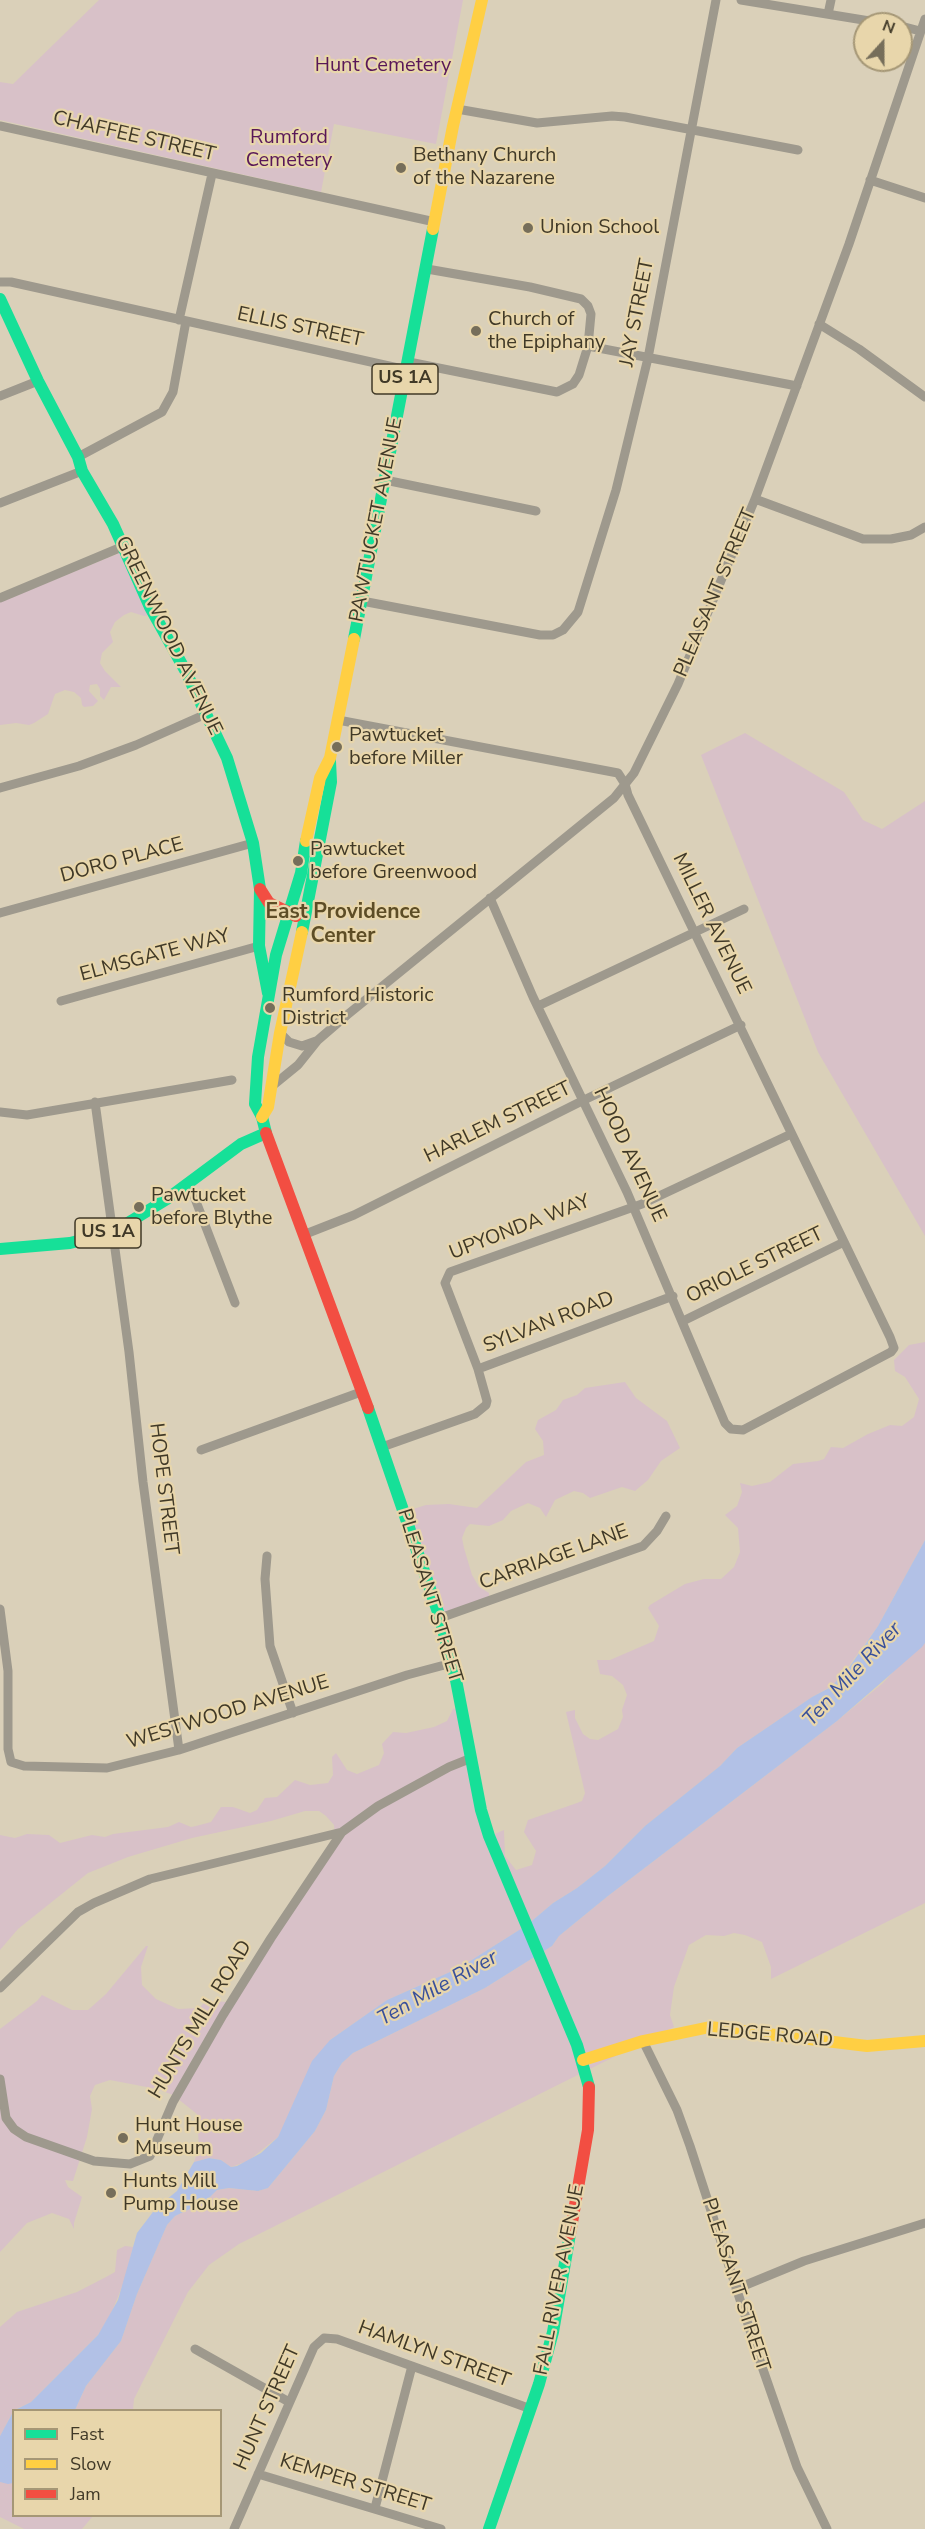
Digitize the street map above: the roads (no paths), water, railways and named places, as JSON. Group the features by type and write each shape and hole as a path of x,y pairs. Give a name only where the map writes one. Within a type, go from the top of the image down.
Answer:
{"main road":[{"name":"PAWTUCKET AVENUE","path":"262,1117 268,1107 280,1033 331,782 330,758 457,109 482,0"},
{"name":"GREENWOOD AVENUE","path":"0,299 38,381 78,457 82,471 124,546 150,607 185,670 227,758 253,843 260,889 259,946 268,993"},
{"name":"PAWTUCKET AVENUE","path":"266,1133 262,1117 255,1104 258,1057 268,993 276,955 301,873 310,816 320,778 330,758"},
{"path":"260,889 269,903 290,914 304,918"},
{"name":"PLEASANT STREET","path":"266,1133 382,1447 440,1618 452,1663 469,1759 489,1836 583,2060"},
{"name":"US 1A","path":"0,1249 70,1243 113,1232 147,1213 242,1144 266,1133"},
{"name":"LEDGE ROAD","path":"583,2060 642,2042 710,2027 867,2046 925,2041"},
{"name":"FALL RIVER AVENUE","path":"489,2529 531,2409 553,2332 588,2130 590,2098 583,2060"}],"street":[{"name":"JAY STREET","path":"362,601 465,619 540,636 554,635 568,626 583,601 616,490 648,358 716,0"},
{"path":"741,0 853,18"},
{"path":"828,14 831,0"},
{"name":"PLEASANT STREET","path":"270,1088 298,1065 318,1040 614,798 634,774 665,713 755,499 870,180 925,19"},
{"path":"913,29 920,31"},
{"path":"457,109 537,123 612,116 798,150"},
{"name":"CHAFFEE STREET","path":"0,126 435,222"},
{"path":"78,457 162,412 173,392 182,321 212,174"},
{"path":"870,180 925,198"},
{"name":"ELLIS STREET","path":"0,282 11,282 182,321 408,366 557,392 573,384 579,375 588,346 591,315 588,306 581,299 530,287 427,269"},
{"path":"819,324 859,349 925,397"},
{"path":"588,346 797,386"},
{"path":"0,396 38,381"},
{"path":"0,503 82,471"},
{"path":"385,480 536,511"},
{"path":"755,499 863,539 891,539 911,535 925,527"},
{"path":"0,598 124,546"},
{"path":"0,788 79,766 136,745 206,714"},
{"path":"338,720 618,773 625,784"},
{"name":"MILLER AVENUE","path":"625,784 628,795 894,1348 886,1356 742,1430 730,1429"},
{"name":"DORO PLACE","path":"0,913 253,843"},
{"name":"HOOD AVENUE","path":"490,898 538,1006 633,1205 725,1423 730,1429"},
{"path":"538,1006 744,909"},
{"name":"ELMSGATE WAY","path":"61,1001 259,946"},
{"name":"HARLEM STREET","path":"303,1235 354,1215 584,1100 741,1026"},
{"path":"280,1033 289,1042 302,1046 318,1040"},
{"path":"0,1112 27,1115 232,1080"},
{"name":"HOPE STREET","path":"95,1102 179,1750"},
{"name":"UPYONDA WAY","path":"478,1370 445,1283 450,1272 633,1205 642,1204 791,1134"},
{"path":"189,1183 235,1303"},
{"name":"ORIOLE STREET","path":"683,1321 844,1242"},
{"name":"SYLVAN ROAD","path":"382,1447 482,1411 487,1401 478,1370 673,1296"},
{"path":"201,1450 361,1392"},
{"name":"CARRIAGE LANE","path":"440,1618 643,1546 657,1531 666,1515"},
{"path":"267,1556 264,1579 270,1646 292,1713"},
{"name":"WESTWOOD AVENUE","path":"0,1609 8,1671 8,1749 11,1762 24,1766 107,1768 179,1750 406,1675 452,1663"},
{"name":"HUNTS MILL ROAD","path":"0,2079 6,2118 14,2129 26,2137 94,2161 130,2164 150,2156 173,2102 223,2015 342,1832 378,1806 448,1767 469,1759"},
{"name":"HUNTS MILL ROAD","path":"0,1988 70,1919 94,1903 150,1879 342,1832"},
{"name":"PLEASANT STREET","path":"642,2042 677,2110 797,2467 827,2529"},
{"path":"736,2289 804,2261 925,2223"},
{"name":"HAMLYN STREET","path":"324,2338 337,2339 531,2409"},
{"name":"HUNT STREET","path":"234,2529 314,2347 324,2338"},
{"path":"195,2349 289,2403"},
{"path":"375,2508 412,2366"},
{"name":"KEMPER STREET","path":"258,2474 441,2529"}],"water":[{"name":"Ten Mile River","path":"925,1540 925,1643 922,1647 837,1721 608,1896 559,1936 552,1946 485,1988 353,2053 342,2063 334,2076 326,2110 315,2131 268,2188 258,2191 229,2188 217,2190 205,2202 175,2216 167,2225 137,2294 121,2341 86,2386 75,2409 17,2409 31,2402 98,2335 118,2300 137,2233 156,2208 177,2191 194,2162 209,2158 221,2160 231,2167 261,2153 278,2137 312,2061 330,2040 387,2000 459,1968 527,1925 553,1903 577,1888 605,1866 645,1826 720,1766 737,1748 812,1697 831,1687 850,1666 878,1626"},
{"path":"12,2414 12,2483 0,2482 0,2436"}],"place":[{"name":"Bethany Church of the Nazarene","path":"401,168"},
{"name":"Union School","path":"528,228"},
{"name":"Church of the Epiphany","path":"476,331"},
{"name":"Pawtucket before Miller","path":"337,747"},
{"name":"Pawtucket before Greenwood","path":"298,861"},
{"name":"Rumford Historic District","path":"270,1008"},
{"name":"Pawtucket before Blythe","path":"139,1207"},
{"name":"Hunt House Museum","path":"123,2138"},
{"name":"Hunts Mill Pump House","path":"111,2193"}],"district":[{"name":"East Providence Center","path":"343,925"}],"park label":[{"name":"Hunt Cemetery","path":"383,66"},
{"name":"Rumford Cemetery","path":"289,150"}]}
